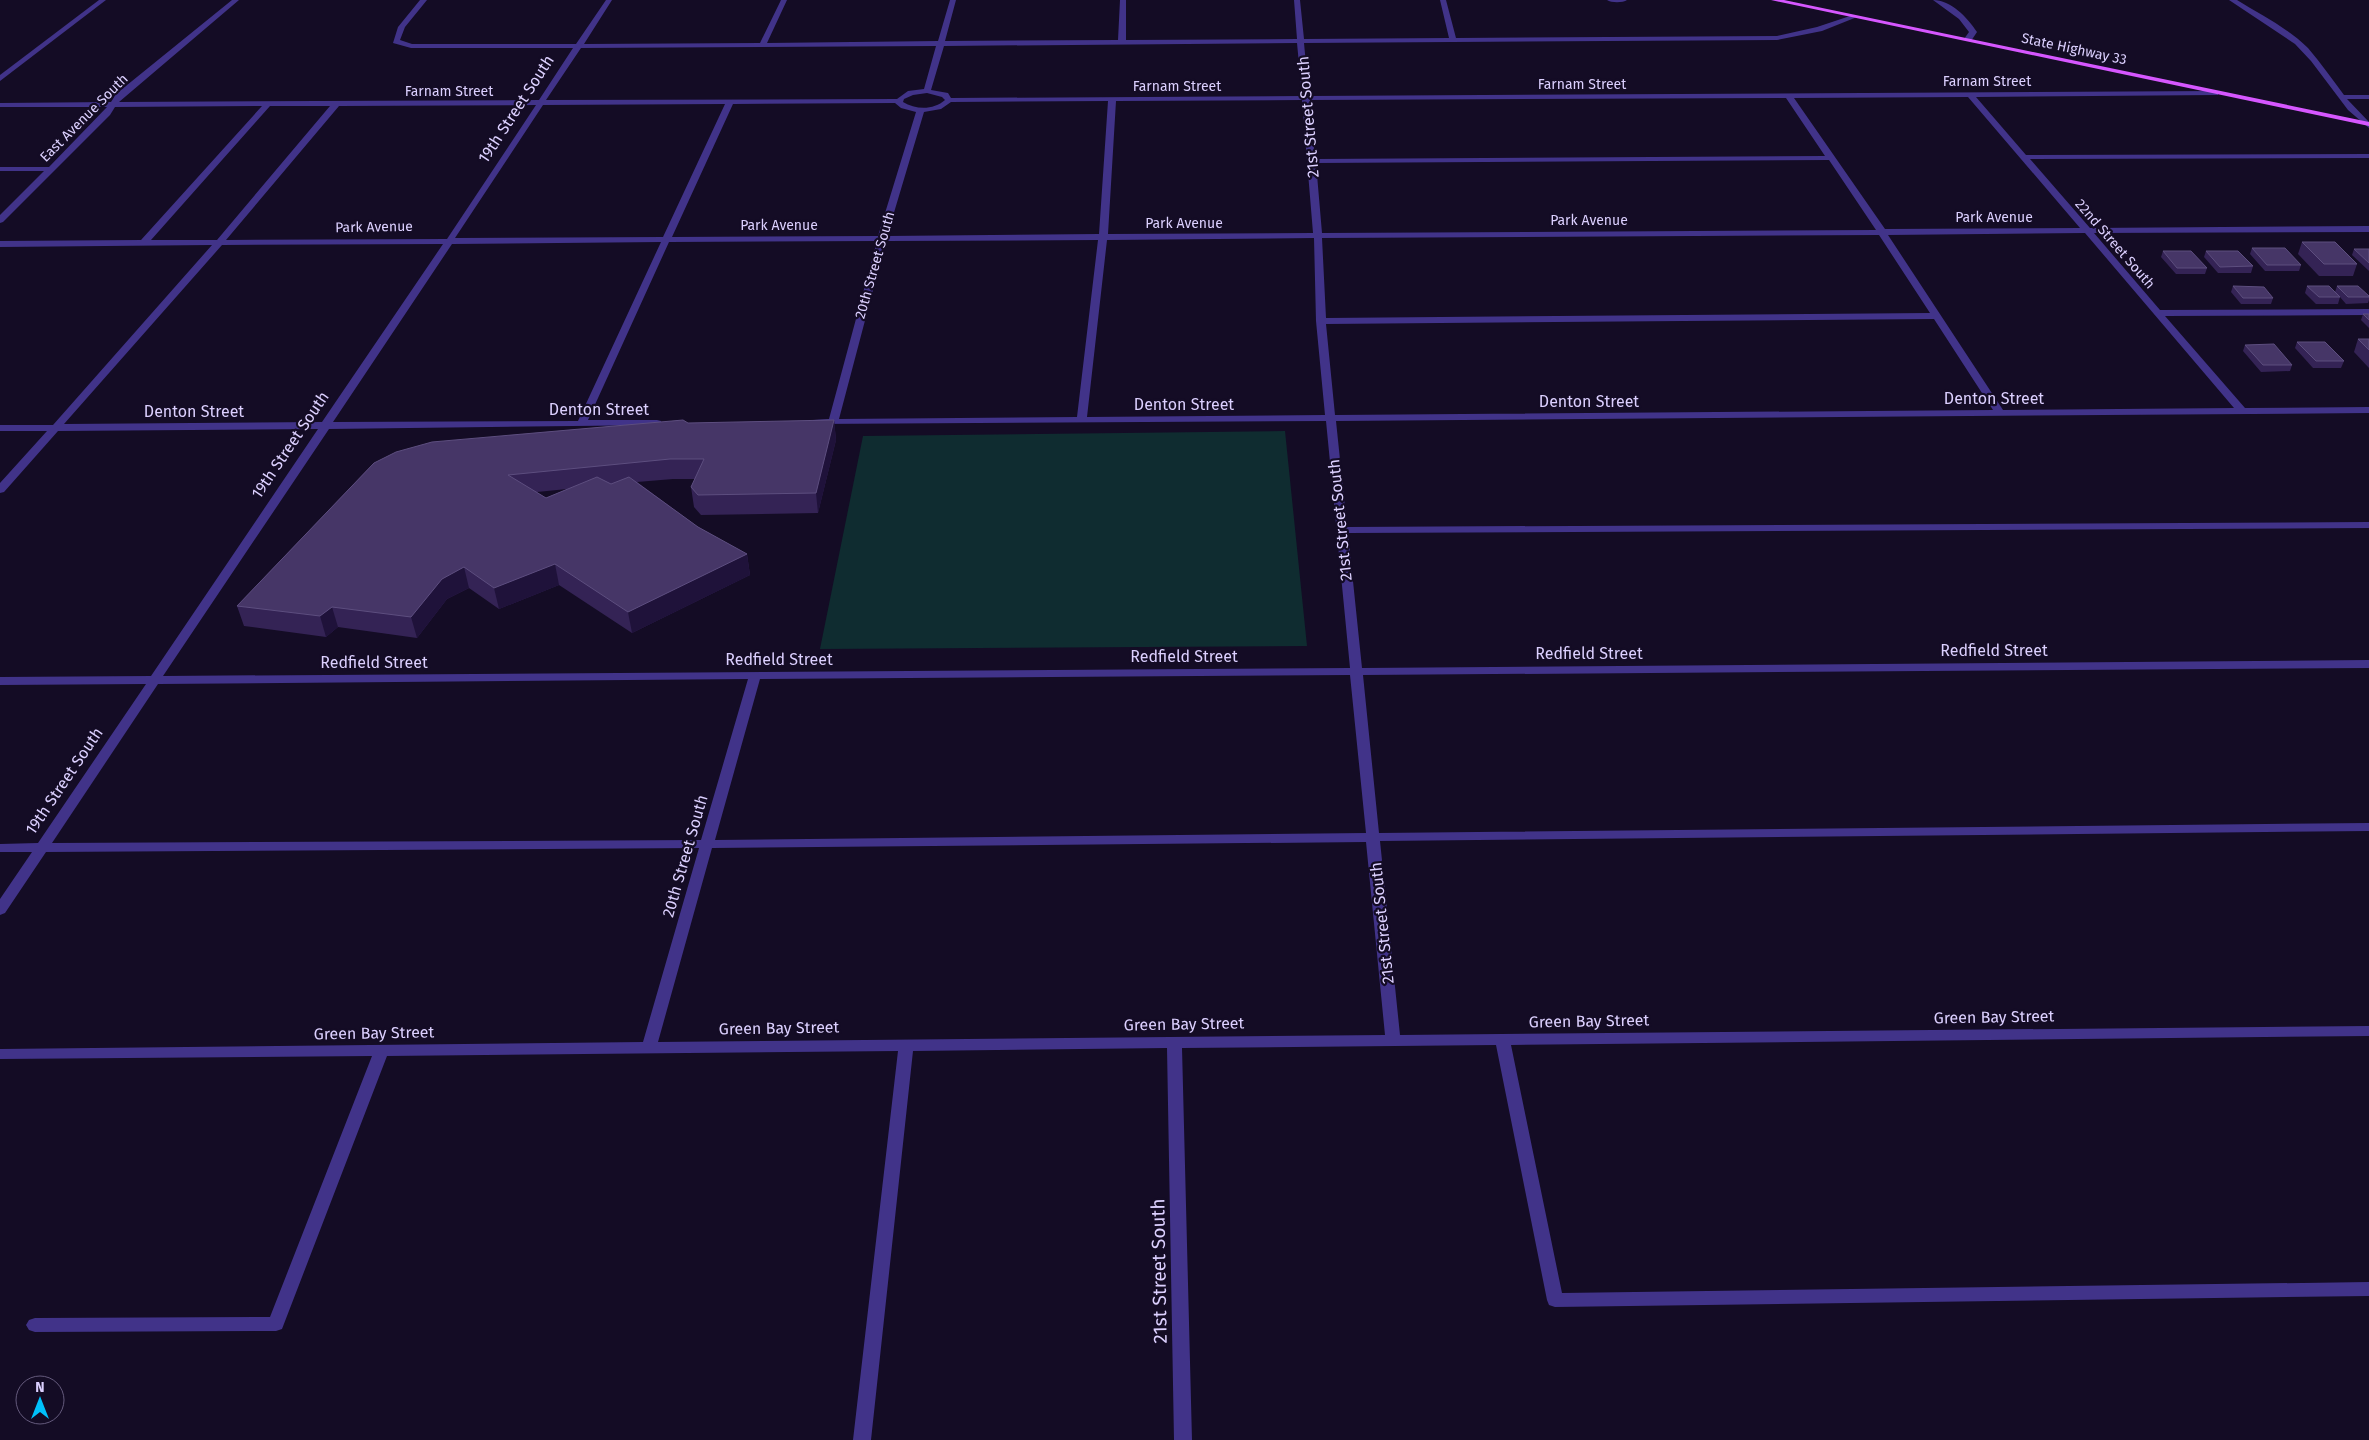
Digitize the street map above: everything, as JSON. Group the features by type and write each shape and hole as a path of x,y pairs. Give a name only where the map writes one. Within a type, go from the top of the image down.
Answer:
{"main road":[{"name":"State Highway 33","path":"1774,0 1968,39 2368,125"}],"street":[{"path":"0,79 103,0"},
{"name":"East Avenue South","path":"0,220 120,96 236,0"},
{"path":"424,0 402,27 396,41 411,46 762,46 1777,38 1820,29 1853,16"},
{"name":"19th Street South","path":"0,910 152,680 450,240 609,0"},
{"path":"762,46 784,0"},
{"path":"927,91 953,0"},
{"path":"1122,42 1123,0"},
{"name":"21st Street South","path":"1297,0 1318,236 1321,321 1393,1040"},
{"path":"1444,0 1452,41"},
{"path":"1610,0 1624,0"},
{"path":"1936,0 1952,9 1968,24 1972,32 1968,39"},
{"path":"2232,0 2283,32 2304,49 2342,97 2368,125"},
{"path":"927,91 945,95 948,100 942,106 920,110 907,108 899,103 899,101 911,93 927,91"},
{"name":"Farnam Street","path":"948,100 2215,93"},
{"name":"22nd Street South","path":"1970,94 2240,410"},
{"path":"1788,95 1882,232 2000,412"},
{"path":"2342,97 2369,97"},
{"path":"1082,420 1103,237 1112,99"},
{"name":"Farnam Street","path":"0,105 899,101"},
{"path":"581,424 730,102"},
{"path":"143,244 268,104"},
{"path":"0,490 219,243 336,104"},
{"name":"20th Street South","path":"833,422 882,238 920,110"},
{"path":"2023,157 2369,156"},
{"path":"1311,161 1830,158"},
{"path":"0,169 50,169"},
{"name":"Park Avenue","path":"0,244 2369,229"},
{"path":"2157,313 2369,312"},
{"path":"1321,321 1937,316"},
{"name":"Denton Street","path":"804,422 2369,410"},
{"name":"Denton Street","path":"0,428 668,423"},
{"path":"1341,530 2369,525"},
{"name":"Redfield Street","path":"0,681 2369,664"},
{"name":"20th Street South","path":"649,1047 755,675"},
{"path":"0,848 707,844 2369,827"},
{"name":"Green Bay Street","path":"0,1054 2369,1031"},
{"path":"1502,1039 1555,1300 2369,1289"},
{"name":"21st Street South","path":"1174,1042 1183,1440"},
{"path":"862,1440 906,1044"},
{"path":"35,1325 276,1324 382,1050"}],"green space":[{"path":"1285,431 1307,646 820,649 863,436"}],"building":[{"path":"2302,242 2335,242 2357,264 2324,264"},
{"path":"2252,248 2285,248 2301,265 2267,265"},
{"path":"2354,249 2369,249 2369,263"},
{"path":"2163,251 2191,251 2207,268 2177,268"},
{"path":"2206,251 2238,251 2253,266 2220,267"},
{"path":"2233,286 2264,287 2273,298 2243,298"},
{"path":"2307,286 2329,286 2340,297 2319,297"},
{"path":"2337,286 2358,286 2369,297 2348,297"},
{"path":"2363,314 2369,314 2369,320"},
{"path":"2358,339 2369,339 2369,350"},
{"path":"2297,342 2325,342 2344,361 2316,361"},
{"path":"2274,344 2292,365 2263,365 2245,345"},
{"path":"683,420 688,423 834,420 816,493 698,495 691,487 704,459 670,459 508,475 546,498 597,477 611,484 629,477 698,527 747,554 628,612 555,564 494,588 464,567 442,579 411,617 332,607 320,616 237,606 374,463 396,452 432,442"}]}
